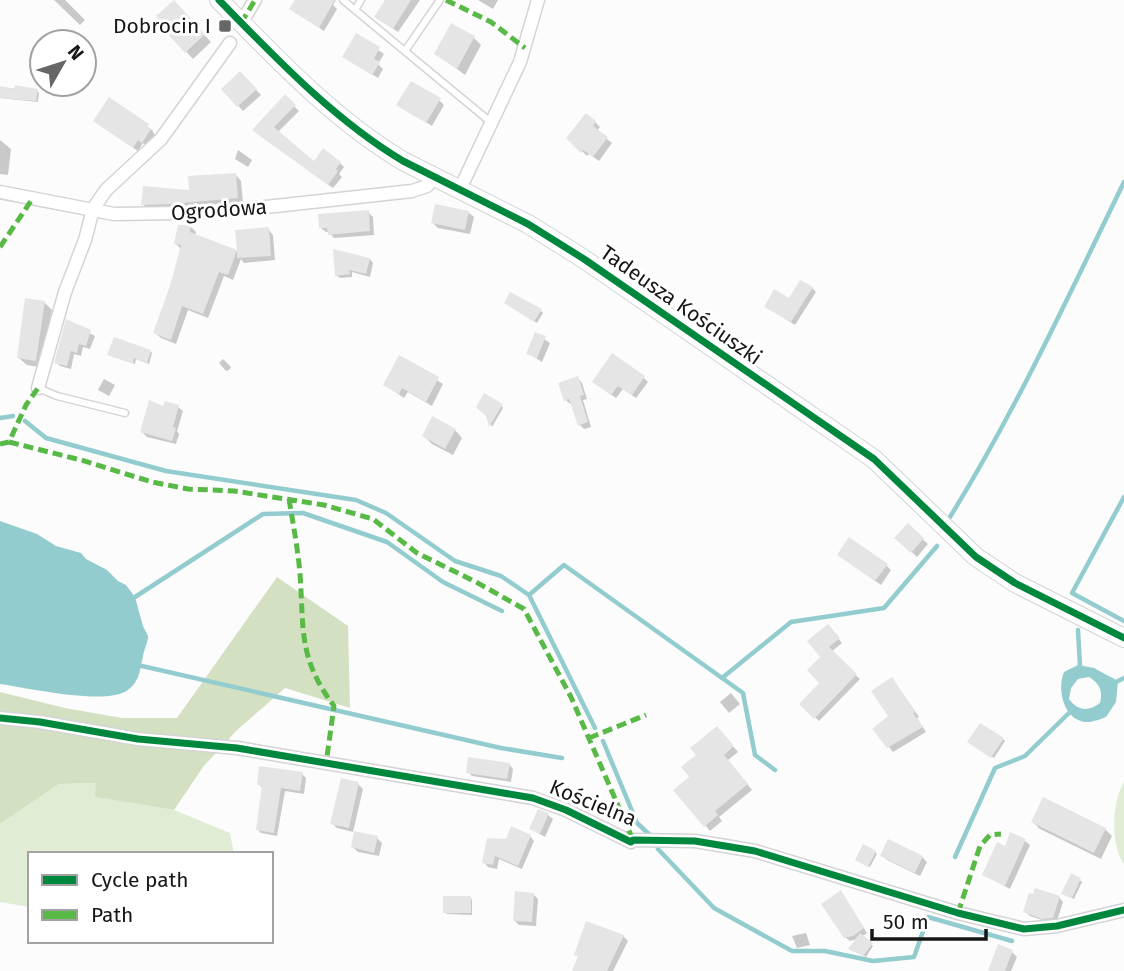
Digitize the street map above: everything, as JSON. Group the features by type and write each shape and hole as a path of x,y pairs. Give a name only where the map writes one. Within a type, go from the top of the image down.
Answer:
{"street":[{"name":"Tadeusza Kościuszki","path":"219,0 293,74 365,136 402,162 528,224 584,259 874,459 976,557 1015,583 1124,639"},
{"path":"241,23 256,0"},
{"path":"460,189 520,62 538,0"},
{"path":"38,388 65,292 85,240 93,209 106,190 162,139 230,43"},
{"name":"Ogrodowa","path":"0,192 114,214 178,214 412,191 427,186 434,177"},
{"name":"Kościelna","path":"0,718 138,739 237,748 533,798 566,810 631,842 695,841 755,851 958,913 1024,929 1057,926 1124,911"}],"lane":[{"path":"343,0 493,124"},
{"path":"355,10 361,0"},
{"path":"405,51 440,0"},
{"path":"38,388 57,396 125,414"}],"green space":[{"path":"277,577 348,626 350,708 285,688 237,730 203,767 174,810 95,797 96,783 59,784 0,824 0,692 65,708 122,718 177,718"},
{"path":"1124,782 1124,864 1116,846 1114,823 1117,800"},
{"path":"96,783 96,797 174,810 230,833 234,852 28,852 28,907 0,902 0,824 59,784"}],"water":[{"path":"0,521 37,534 56,546 81,553 126,585 135,597 148,636 139,674 128,690 103,696 85,696 0,684"},
{"path":"1078,665 1094,668 1118,681 1116,702 1106,717 1090,722 1074,718 1062,697 1064,672","holes":["1089,677 1100,688 1100,703 1087,709 1076,706 1069,699 1071,688 1078,679"]}],"building":[{"path":"174,0 205,34 185,53 157,22 159,20 156,16"},
{"path":"295,0 335,0 319,28 289,9"},
{"path":"385,0 411,0 393,29 374,17"},
{"path":"451,23 475,36 457,69 434,54"},
{"path":"356,33 380,47 374,59 380,62 372,75 342,57"},
{"path":"240,71 257,89 237,107 221,89"},
{"path":"411,81 441,98 426,123 396,105"},
{"path":"15,85 28,87 28,98 36,98 36,101 0,98 0,86 14,89"},
{"path":"285,94 296,105 274,127 314,161 323,148 341,162 328,185 252,130"},
{"path":"109,97 149,124 147,127 151,129 142,143 138,140 133,148 93,121"},
{"path":"586,113 596,121 593,126 608,137 593,157 583,150 581,153 566,138"},
{"path":"236,173 238,198 141,205 143,186 189,190 188,176"},
{"path":"435,204 469,211 465,230 431,223"},
{"path":"369,210 370,231 328,235 327,228 319,228 318,214"},
{"path":"178,225 191,225 190,232 237,250 228,275 219,272 203,314 182,306 171,340 153,333 181,245 174,244"},
{"path":"269,227 271,256 237,258 235,230"},
{"path":"333,249 370,258 366,274 349,270 350,274 335,276"},
{"path":"800,280 813,287 791,322 764,307 774,289 789,298"},
{"path":"510,292 542,309 534,322 504,303"},
{"path":"25,298 45,301 36,361 17,358"},
{"path":"66,319 91,330 86,346 79,344 77,353 71,351 67,366 54,363"},
{"path":"535,332 546,336 537,358 526,354"},
{"path":"114,337 151,350 147,363 134,358 133,363 107,355"},
{"path":"612,353 645,376 632,395 618,386 611,395 592,382"},
{"path":"399,355 439,377 426,402 402,388 399,394 383,385"},
{"path":"578,376 584,395 580,396 588,422 578,426 569,399 564,401 558,383"},
{"path":"484,393 503,404 489,427 486,416 476,407"},
{"path":"149,400 163,406 165,401 179,405 172,441 140,432"},
{"path":"432,416 456,429 445,449 422,436"},
{"path":"908,523 924,538 911,553 894,538"},
{"path":"849,537 888,564 875,581 837,555"},
{"path":"828,624 840,638 829,647 857,674 814,719 799,704 819,683 807,670 820,657 807,641"},
{"path":"892,677 923,727 887,748 872,729 888,716 871,691"},
{"path":"980,723 1004,738 991,758 967,742"},
{"path":"717,726 734,746 724,755 748,784 715,811 718,815 704,827 673,790 689,777 681,767 696,755 690,748"},
{"path":"468,757 510,763 507,779 466,773"},
{"path":"259,766 303,772 300,791 281,788 274,833 256,830 262,785 257,785"},
{"path":"341,778 359,782 349,828 330,824"},
{"path":"1043,797 1106,828 1094,853 1031,822"},
{"path":"538,809 549,813 540,834 529,829"},
{"path":"511,826 531,835 518,866 495,856 493,865 482,863 487,838 506,839"},
{"path":"354,831 378,836 374,853 351,847"},
{"path":"1010,832 1026,839 1005,886 982,875 997,842 1005,846"},
{"path":"888,839 923,856 915,873 880,856"},
{"path":"863,844 876,851 868,867 855,860"},
{"path":"1071,873 1081,878 1072,898 1061,894"},
{"path":"1035,888 1060,896 1053,918 1042,919 1023,912 1029,893 1033,894"},
{"path":"841,890 864,928 853,936 844,938 821,904"},
{"path":"515,891 534,893 532,922 513,921"},
{"path":"443,896 471,896 471,913 443,913"},
{"path":"586,921 624,935 607,971 572,971 578,956 574,955"},
{"path":"860,933 873,943 863,956 848,949"},
{"path":"998,944 1013,950 1005,971 988,971"}],"waterway":[{"path":"950,517 1020,394 1124,182"},
{"path":"0,418 13,416"},
{"path":"25,421 46,438 166,471 356,500 386,513 455,561 501,576 529,595 595,728"},
{"path":"1124,497 1072,593 1124,621"},
{"path":"135,597 263,514 303,513 387,542 443,582 502,611"},
{"path":"722,678 791,622 884,608 937,546"},
{"path":"529,595 564,565 743,693 755,755 775,770"},
{"path":"1078,630 1080,666"},
{"path":"142,666 501,748 562,758"},
{"path":"1118,681 1124,678"},
{"path":"955,857 995,768 1025,756 1070,712"},
{"path":"603,741 637,823 651,836"},
{"path":"658,849 714,908 792,951 825,951 873,961 914,957 928,917 1012,941"}],"marked path":[{"path":"241,23 255,0"},
{"path":"446,0 491,22 525,48"},
{"path":"0,247 33,198"},
{"path":"0,444 9,442 26,405 38,388"},
{"path":"9,442 152,482 188,489 234,491 324,505 373,519 417,553 524,609 571,697 633,840"},
{"path":"289,499 308,658 322,689 334,706 326,764"},
{"path":"589,738 646,715"},
{"path":"958,913 980,846 990,835 1001,834"}],"cycle path":[{"path":"219,0 329,107 377,144 403,161 528,224 584,259 874,459 976,557 1015,583 1124,638"},
{"path":"0,718 138,739 237,748 533,798 566,810 631,842 695,841 755,851 958,913 1024,929 1057,926 1124,910"}],"place":[{"name":"Dobrocin I","path":"225,26"}]}
